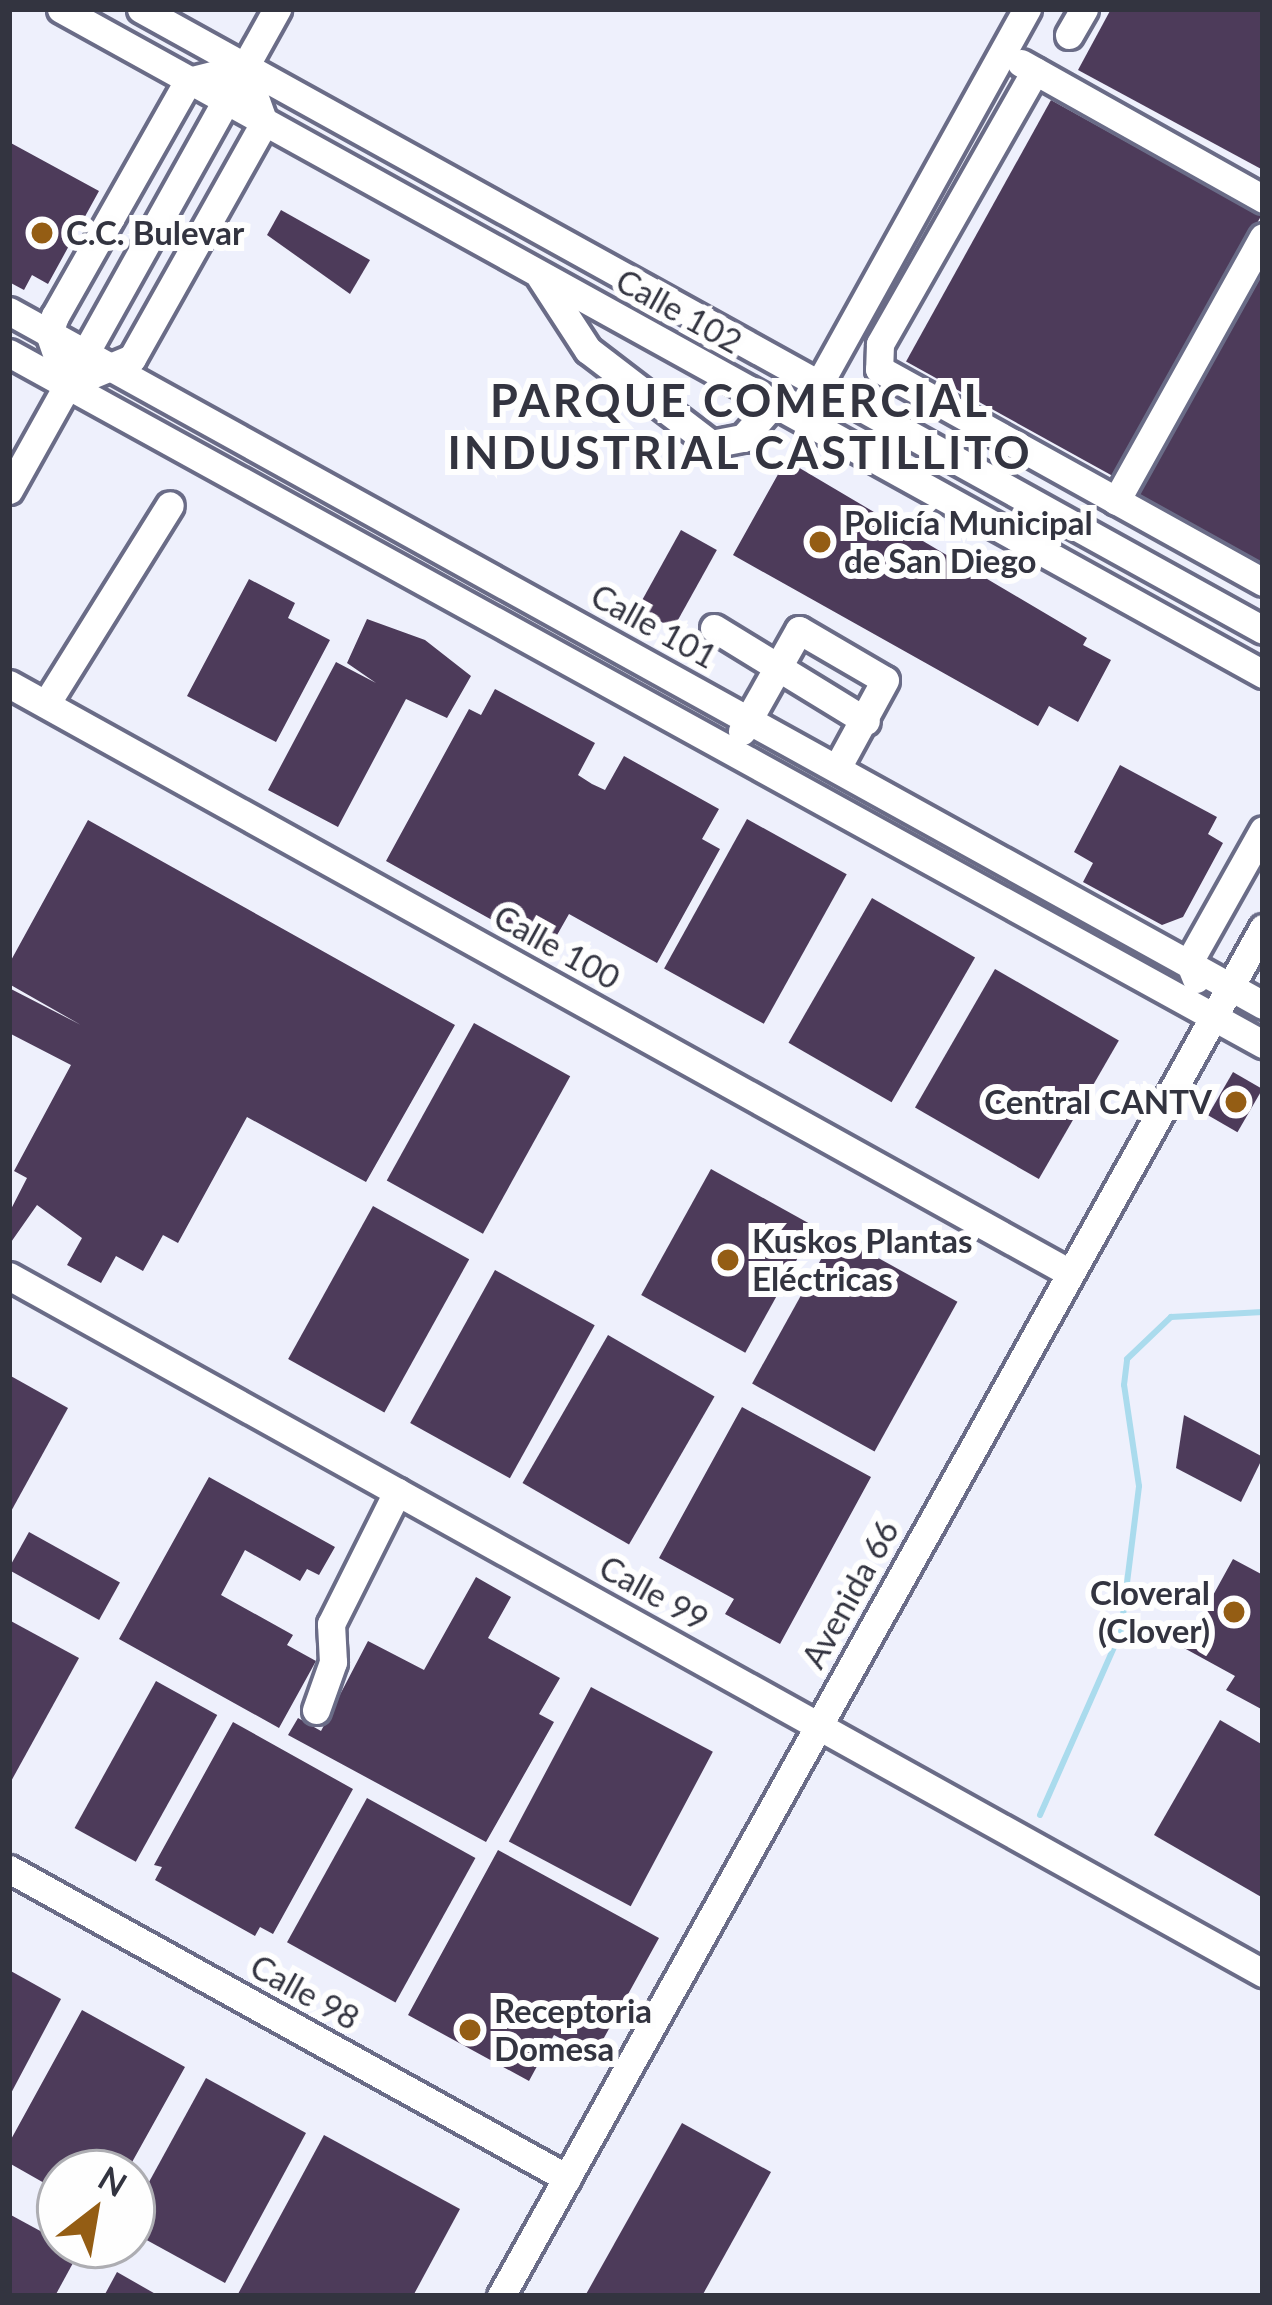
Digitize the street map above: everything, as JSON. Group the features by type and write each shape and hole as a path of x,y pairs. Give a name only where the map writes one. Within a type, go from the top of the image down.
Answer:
{"street":[{"name":"Calle 102","path":"61,9 1263,674"},
{"name":"Calle 102","path":"141,9 1263,630"},
{"path":"9,490 277,9"},
{"path":"820,384 1027,9"},
{"path":"1069,34 1084,9"},
{"path":"1002,53 1263,199"},
{"path":"67,385 49,333 188,81 244,67"},
{"path":"67,385 117,370 132,358 264,123 244,67"},
{"path":"1034,71 876,357 889,377 1263,582"},
{"path":"1116,501 1263,237"},
{"path":"539,275 588,350 711,444 742,438 773,404"},
{"name":"Calle 101","path":"9,311 1263,1006"},
{"path":"9,353 1263,1044"},
{"path":"46,704 170,505"},
{"path":"714,628 866,721"},
{"path":"731,751 799,630 885,680 837,768"},
{"name":"Calle 100","path":"9,684 1070,1273"},
{"path":"1213,1016 1189,962 1263,830"},
{"name":"Avenida 66","path":"501,2296 1263,928"},
{"path":"1213,1016 1263,1006"},
{"name":"Calle 99","path":"9,1276 1263,1973"},
{"path":"316,1710 333,1662 331,1624 398,1492"},
{"name":"Calle 98","path":"9,1869 567,2178"}],"building":[{"path":"1111,9 1263,9 1263,170 1078,70"},
{"path":"1051,100 1261,216 1116,478 906,362"},
{"name":"C.C. Bulevar","path":"9,142 99,191 48,284 32,275 24,290 9,282"},
{"path":"281,210 370,260 350,294 267,235"},
{"path":"1263,273 1263,565 1139,495"},
{"path":"786,460 1087,638 1083,645 1111,660 1078,722 1049,706 1038,726 733,555"},
{"path":"681,530 717,550 673,629 637,609"},
{"path":"249,579 295,603 288,618 330,640 276,742 187,696"},
{"path":"367,619 425,640 471,676 447,718 406,699 338,827 268,790 336,662 376,683 347,663"},
{"path":"495,689 595,743 578,775 592,784 605,790 624,756 719,809 702,839 720,849 657,963 569,914 548,951 386,861 469,709 481,715"},
{"path":"1120,765 1217,817 1208,834 1223,843 1183,917 1162,925 1083,882 1093,863 1074,852"},
{"path":"747,819 847,874 764,1024 664,969"},
{"path":"88,820 455,1025 366,1182 247,1117 178,1243 163,1235 143,1271 116,1256 101,1283 67,1265 82,1238 37,1205 9,1245 9,1213 27,1178 14,1171 71,1065 9,1033 9,988 81,1025 9,984 9,964"},
{"path":"872,898 975,958 892,1102 789,1043"},
{"path":"995,969 1119,1040 1039,1179 915,1108"},
{"path":"474,1023 570,1076 483,1234 387,1180"},
{"name":"Central CANTV","path":"1233,1072 1262,1089 1237,1132 1208,1115"},
{"name":"Kuskos Plantas Eléctricas","path":"711,1169 815,1227 745,1353 641,1295"},
{"path":"373,1206 469,1259 384,1412 288,1359"},
{"path":"835,1234 957,1302 875,1451 752,1384"},
{"path":"495,1270 595,1325 510,1478 410,1423"},
{"path":"608,1335 715,1396 629,1545 522,1483"},
{"path":"9,1375 68,1408 9,1515"},
{"path":"742,1407 871,1477 780,1644 725,1614 734,1599 659,1558"},
{"path":"1184,1415 1263,1457 1241,1502 1176,1468"},
{"path":"209,1477 335,1547 319,1575 307,1569 300,1581 245,1550 221,1595 293,1635 287,1645 316,1661 279,1728 119,1639"},
{"path":"29,1532 120,1582 99,1620 9,1570"},
{"name":"Cloveral (Clover)","path":"1233,1559 1263,1575 1263,1710 1226,1690 1235,1676 1184,1648"},
{"path":"476,1577 511,1597 488,1638 560,1678 539,1714 554,1722 486,1842 288,1735 298,1718 321,1731 368,1641 424,1670"},
{"path":"9,1620 79,1658 9,1785"},
{"path":"156,1681 217,1715 136,1862 75,1828"},
{"path":"591,1687 713,1752 631,1906 509,1842"},
{"path":"1220,1720 1263,1745 1263,1898 1154,1835"},
{"path":"233,1722 353,1789 273,1934 260,1927 255,1936 155,1880 162,1867 154,1865"},
{"path":"367,1798 475,1858 395,2002 287,1942"},
{"path":"498,1850 659,1938 594,2056 554,2035 529,2081 408,2015"},
{"path":"9,1970 61,1999 9,2097"},
{"path":"82,2010 185,2067 139,2149 36,2149 36,2178 9,2163 9,2143"},
{"path":"206,2078 306,2133 225,2283 156,2245 156,2169"},
{"path":"682,2123 771,2172 702,2296 585,2296"},
{"path":"324,2135 460,2209 413,2296 238,2294"},
{"path":"9,2214 36,2229 36,2269 70,2269 55,2296 9,2296"},
{"path":"117,2272 159,2296 104,2296"}],"waterway":[{"path":"1040,1815 1121,1631 1139,1486 1124,1385 1127,1359 1171,1317 1263,1312"}],"place":[{"name":"C.C. Bulevar","path":"42,233"},
{"name":"Policía Municipal de San Diego","path":"820,542"},
{"name":"Central CANTV","path":"1236,1102"},
{"name":"Kuskos Plantas Eléctricas","path":"728,1260"},
{"name":"Cloveral (Clover)","path":"1234,1612"},
{"name":"Receptoria Domesa","path":"470,2030"}],"district":[{"name":"PARQUE COMERCIAL INDUSTRIAL CASTILLITO","path":"740,427"}]}
